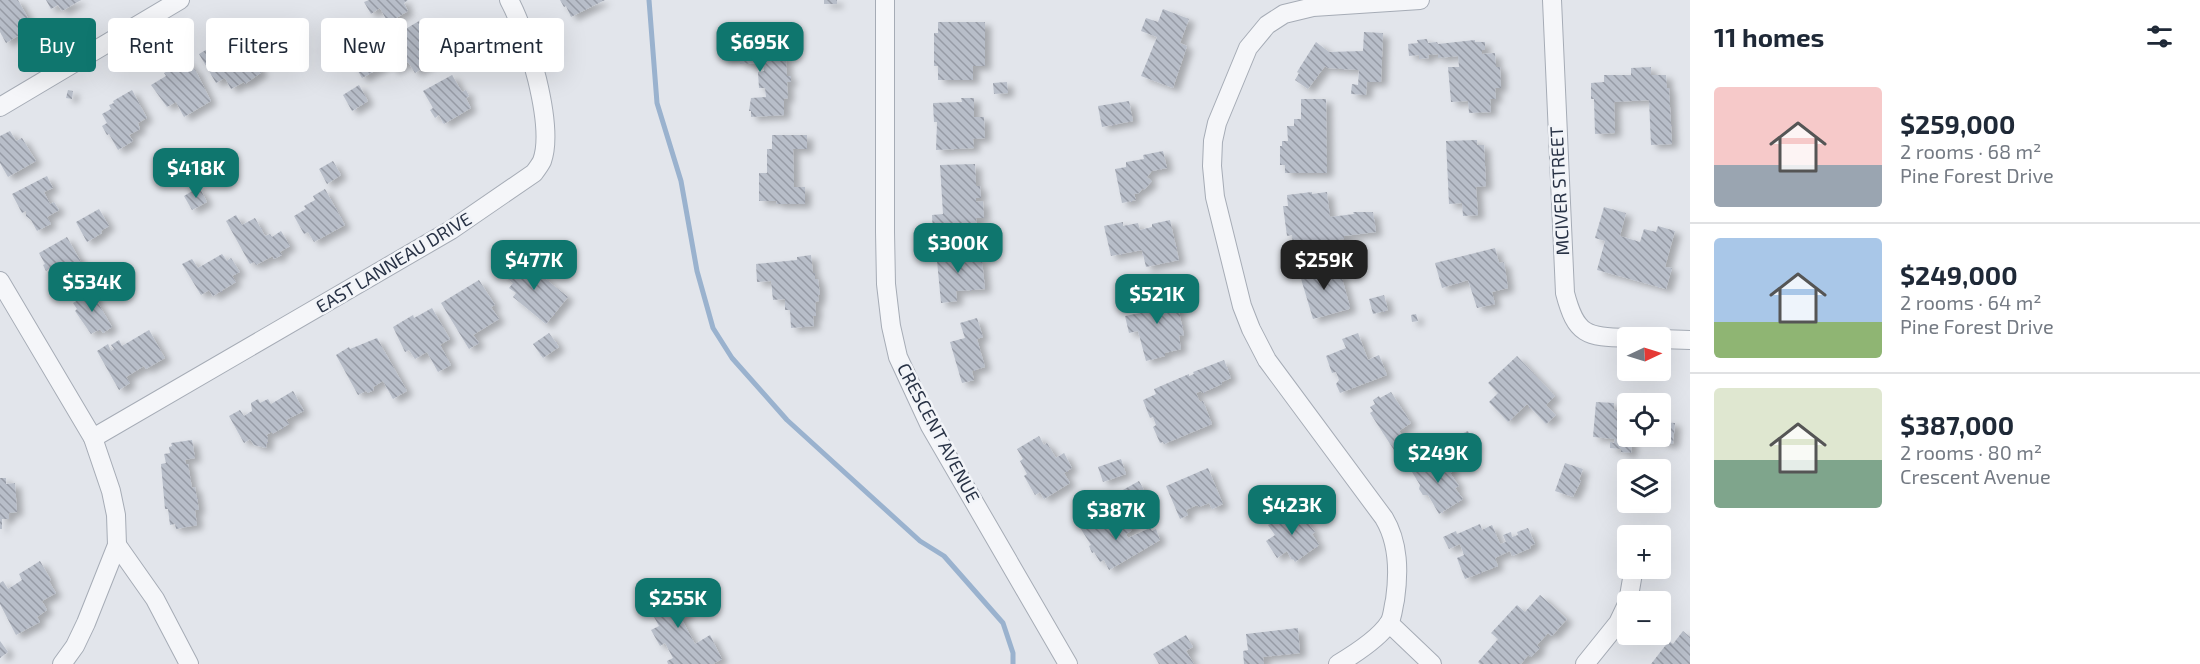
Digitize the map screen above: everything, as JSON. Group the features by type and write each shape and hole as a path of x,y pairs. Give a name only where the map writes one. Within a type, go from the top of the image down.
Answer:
{"street":[{"path":"0,107 180,0"},
{"name":"EAST LANNEAU DRIVE","path":"93,438 451,230 534,173 542,161 545,144 543,112 537,77 522,27 509,0"},
{"name":"CRESCENT AVENUE","path":"885,0 886,284 891,326 898,357 930,426 1068,664"},
{"path":"1338,664 1366,645 1389,623 1398,578 1397,560 1390,527 1267,360 1251,329 1242,306 1215,197 1212,166 1213,141 1217,123 1248,48 1267,25 1284,14 1313,7 1420,0"},
{"name":"MCIVER STREET","path":"1552,0 1565,293 1571,315 1580,327 1592,335 1617,337"},
{"path":"0,281 93,438 111,491 116,515 117,545 86,623 75,646 62,664"},
{"path":"1671,339 1690,340"},
{"path":"117,545 155,599 189,664"},
{"path":"1389,623 1432,664"},
{"path":"1586,664 1617,624"}],"building":[{"path":"0,0 18,0 28,18 18,18 18,36 6,43 0,32"},
{"path":"46,0 81,0 62,11 58,5 51,9"},
{"path":"408,0 404,3 408,11 396,18 385,18 380,8 371,14 364,2"},
{"path":"560,0 605,0 571,17"},
{"path":"824,0 837,0 837,4 824,4"},
{"path":"1163,9 1189,19 1180,43 1187,46 1173,88 1141,76 1157,37 1141,31 1146,18 1158,22"},
{"path":"419,21 419,71 415,73 407,63 407,28"},
{"path":"938,22 985,22 985,66 973,66 973,80 938,80 938,66 934,66 934,33 938,33"},
{"path":"746,31 747,51 780,49 781,59 786,59 787,76 791,76 791,82 787,82 788,98 784,99 784,115 751,117 751,111 749,111 751,98 766,97 765,88 759,88 758,72 764,71 763,63 740,64 740,59 722,60 721,32"},
{"path":"1364,32 1383,33 1381,82 1367,82 1366,95 1351,94 1352,84 1358,85 1359,70 1325,66 1308,89 1295,80 1299,73 1297,72 1316,42 1329,52 1363,51"},
{"path":"1427,39 1428,43 1437,42 1438,44 1475,40 1475,42 1485,42 1485,50 1482,50 1482,54 1495,53 1496,67 1500,67 1501,88 1495,88 1496,99 1490,99 1491,112 1469,113 1468,101 1451,102 1448,67 1459,67 1458,56 1438,58 1438,54 1419,59 1419,55 1409,56 1408,44"},
{"path":"206,50 206,66 199,54"},
{"path":"1651,67 1651,75 1666,75 1667,88 1669,88 1672,144 1651,145 1649,100 1614,102 1615,133 1595,134 1591,83 1604,82 1604,75 1631,75 1631,68"},
{"path":"195,69 211,101 184,117 176,102 167,107 151,85 166,76 164,73 194,72"},
{"path":"210,72 262,72 245,84 244,82 231,89 225,78 216,83"},
{"path":"358,72 373,72 362,78"},
{"path":"452,75 462,92 466,90 469,96 466,98 471,108 444,124 439,115 435,118 430,110 433,108 423,91"},
{"path":"1007,82 1008,93 994,94 993,83"},
{"path":"359,85 368,101 352,111 343,95"},
{"path":"68,90 73,91 72,99 66,98"},
{"path":"132,90 147,118 138,123 140,129 129,135 133,141 118,150 102,126 107,123 102,114 111,109 109,105 114,103 113,101"},
{"path":"961,98 974,98 974,117 984,117 985,138 973,139 974,148 936,150 937,122 934,122 933,103 962,102"},
{"path":"1301,99 1326,99 1327,173 1285,173 1285,165 1280,165 1280,146 1282,146 1282,141 1288,141 1287,126 1294,126 1294,119 1301,119"},
{"path":"1129,101 1133,121 1102,127 1098,106"},
{"path":"10,131 16,141 22,138 36,161 8,177 0,163 0,136"},
{"path":"772,135 807,135 807,149 793,149 794,187 805,187 805,204 776,204 777,201 759,201 759,173 767,173 767,149 772,149"},
{"path":"1477,140 1477,145 1484,145 1486,186 1476,187 1478,215 1463,216 1462,203 1449,204 1446,141"},
{"path":"208,148 218,165 201,175 191,158"},
{"path":"1163,151 1167,168 1152,171 1147,177 1152,181 1144,190 1143,188 1139,193 1134,194 1136,200 1122,203 1115,169 1126,167 1126,162 1144,159 1143,155"},
{"path":"333,161 341,175 327,184 319,169"},
{"path":"975,164 976,186 980,186 981,198 976,198 976,202 983,201 984,218 976,218 977,230 933,232 932,215 943,214 940,165"},
{"path":"182,165 186,170 180,174 177,168"},
{"path":"47,176 53,188 44,192 50,204 54,202 59,210 47,217 51,224 37,231 26,216 26,211 22,213 12,194"},
{"path":"199,187 207,202 192,210 184,196"},
{"path":"325,189 345,225 314,242 308,232 304,234 294,216 306,209 304,206 315,200 313,196"},
{"path":"1312,192 1312,194 1327,192 1330,217 1354,214 1353,212 1373,212 1376,232 1293,246 1292,235 1287,236 1283,206 1288,206 1287,195"},
{"path":"1604,207 1626,213 1620,236 1640,242 1644,229 1656,232 1658,226 1675,231 1665,267 1672,268 1666,289 1597,270 1605,241 1595,238"},
{"path":"99,209 109,226 87,242 76,222"},
{"path":"236,215 242,225 255,218 265,236 270,234 272,237 281,231 290,246 280,252 282,255 274,259 273,256 256,265 254,262 250,264 226,221"},
{"path":"1170,220 1179,260 1146,267 1142,250 1111,256 1104,226 1123,222 1123,226 1138,223 1140,230 1152,227 1152,224"},
{"path":"67,237 81,262 74,266 77,272 57,283 49,269 46,271 39,253"},
{"path":"958,248 959,256 975,255 975,260 982,260 985,289 956,291 957,301 941,303 936,250"},
{"path":"1495,248 1499,263 1504,262 1508,288 1492,292 1495,304 1477,308 1468,280 1442,288 1435,263"},
{"path":"222,254 227,261 231,258 240,272 232,276 236,282 213,296 209,290 201,295 182,264 192,259 198,268"},
{"path":"811,255 813,273 815,273 815,279 818,279 820,295 818,295 819,301 815,302 814,326 791,328 790,310 785,310 785,299 773,300 771,281 757,282 756,264 797,260 797,257"},
{"path":"511,259 535,275 537,272 568,297 546,324 513,297 516,293 509,288 513,283 500,273"},
{"path":"1329,264 1331,274 1340,271 1350,307 1313,319 1299,272"},
{"path":"479,280 495,305 491,307 499,319 473,335 479,343 469,349 441,303"},
{"path":"90,289 112,327 103,333 100,329 91,334 75,311 77,309 73,303 80,299 78,296"},
{"path":"1168,289 1171,304 1177,302 1184,335 1179,336 1181,349 1146,361 1138,331 1129,333 1125,316 1145,312 1141,294"},
{"path":"1384,295 1388,310 1373,314 1369,299"},
{"path":"432,308 450,339 440,345 451,365 438,372 427,352 415,359 409,350 405,352 393,327 413,315 414,318"},
{"path":"1416,314 1418,321 1412,322 1411,315"},
{"path":"977,318 983,337 977,339 985,367 972,371 974,380 962,383 950,342 965,338 960,323"},
{"path":"149,330 165,358 146,369 144,366 126,377 130,383 119,390 97,351 108,344 111,351 114,349 111,345 119,340 122,346"},
{"path":"549,333 559,347 543,358 533,344"},
{"path":"1358,333 1368,360 1379,355 1387,375 1340,393 1336,384 1339,380 1336,372 1332,373 1326,356 1346,348 1342,339"},
{"path":"377,338 407,391 393,399 383,381 373,387 374,390 358,395 336,355 349,347 350,349"},
{"path":"1517,356 1555,396 1546,405 1556,415 1546,424 1527,404 1508,422 1489,402 1498,393 1488,383"},
{"path":"1224,360 1231,378 1202,393 1201,391 1196,393 1200,402 1203,401 1212,424 1164,444 1160,443 1153,427 1156,425 1153,417 1150,418 1143,400 1156,394 1154,389"},
{"path":"293,391 304,411 286,420 289,424 266,435 268,437 266,448 254,445 250,439 244,443 229,416 240,410 244,416 252,411 251,403 258,399 260,403 268,399 271,404"},
{"path":"1391,392 1411,423 1399,431 1406,442 1394,450 1370,413 1373,411 1370,407 1375,404 1373,400"},
{"path":"1596,402 1614,403 1614,410 1617,410 1617,447 1631,447 1631,453 1610,448 1610,442 1614,443 1615,439 1593,437"},
{"path":"1671,423 1675,423 1673,444 1671,444"},
{"path":"1468,431 1475,447 1460,454 1452,438"},
{"path":"1039,436 1044,445 1047,443 1056,458 1064,453 1072,468 1064,473 1070,483 1044,499 1040,492 1035,495 1024,476 1027,474 1020,461 1023,459 1017,449"},
{"path":"192,440 195,458 185,460 188,464 192,488 195,487 199,510 195,510 197,525 176,529 175,524 170,525 168,509 165,509 161,464 166,463 164,454 170,453 171,443"},
{"path":"1444,456 1454,471 1450,473 1459,486 1455,488 1463,499 1439,514 1428,495 1423,495 1419,489 1420,485 1412,472 1435,457 1437,460"},
{"path":"1121,459 1126,474 1103,482 1098,467"},
{"path":"1565,463 1583,469 1579,480 1581,481 1573,497 1555,491"},
{"path":"1208,468 1223,504 1212,509 1209,503 1199,507 1197,505 1186,510 1188,515 1180,519 1166,486"},
{"path":"0,478 6,478 6,484 15,483 17,512 9,513 9,519 2,519 2,529 0,529"},
{"path":"1139,481 1150,501 1133,511 1121,491"},
{"path":"1295,507 1315,532 1312,534 1319,545 1295,562 1287,551 1277,558 1266,541 1275,535 1268,525"},
{"path":"1096,516 1101,527 1127,517 1132,527 1131,531 1126,534 1128,538 1150,528 1152,531 1156,529 1160,540 1109,570 1104,560 1100,562 1094,552 1092,553 1089,546 1091,545 1079,526"},
{"path":"1480,524 1482,530 1492,525 1500,544 1506,542 1503,535 1511,532 1512,537 1518,535 1517,532 1528,528 1535,544 1512,556 1510,551 1495,558 1498,566 1465,579 1457,558 1464,555 1460,544 1449,549 1443,537 1456,531 1457,534"},
{"path":"40,561 56,593 42,601 47,610 37,617 40,622 16,635 0,604 0,583 3,581 8,589 22,580 19,574"},
{"path":"670,580 688,614 681,618 695,644 710,635 722,659 713,664 668,664 667,661 673,658 665,643 660,646 651,630 659,626 642,595"},
{"path":"1540,595 1567,619 1552,636 1548,633 1537,645 1540,648 1531,657 1528,655 1521,664 1480,664 1478,662 1498,639 1491,633 1517,605 1525,612"},
{"path":"1298,628 1300,653 1263,657 1264,664 1244,664 1243,651 1248,650 1246,634"},
{"path":"1683,631 1690,637 1690,664 1651,664 1666,645 1673,644"},
{"path":"1186,635 1193,647 1186,651 1194,664 1159,664 1153,654"},
{"path":"0,641 8,652 0,658"}],"waterway":[{"path":"649,0 657,103 681,181 697,271 713,328 732,358 787,420 920,541 944,556 1003,623 1013,653 1013,664"}]}
